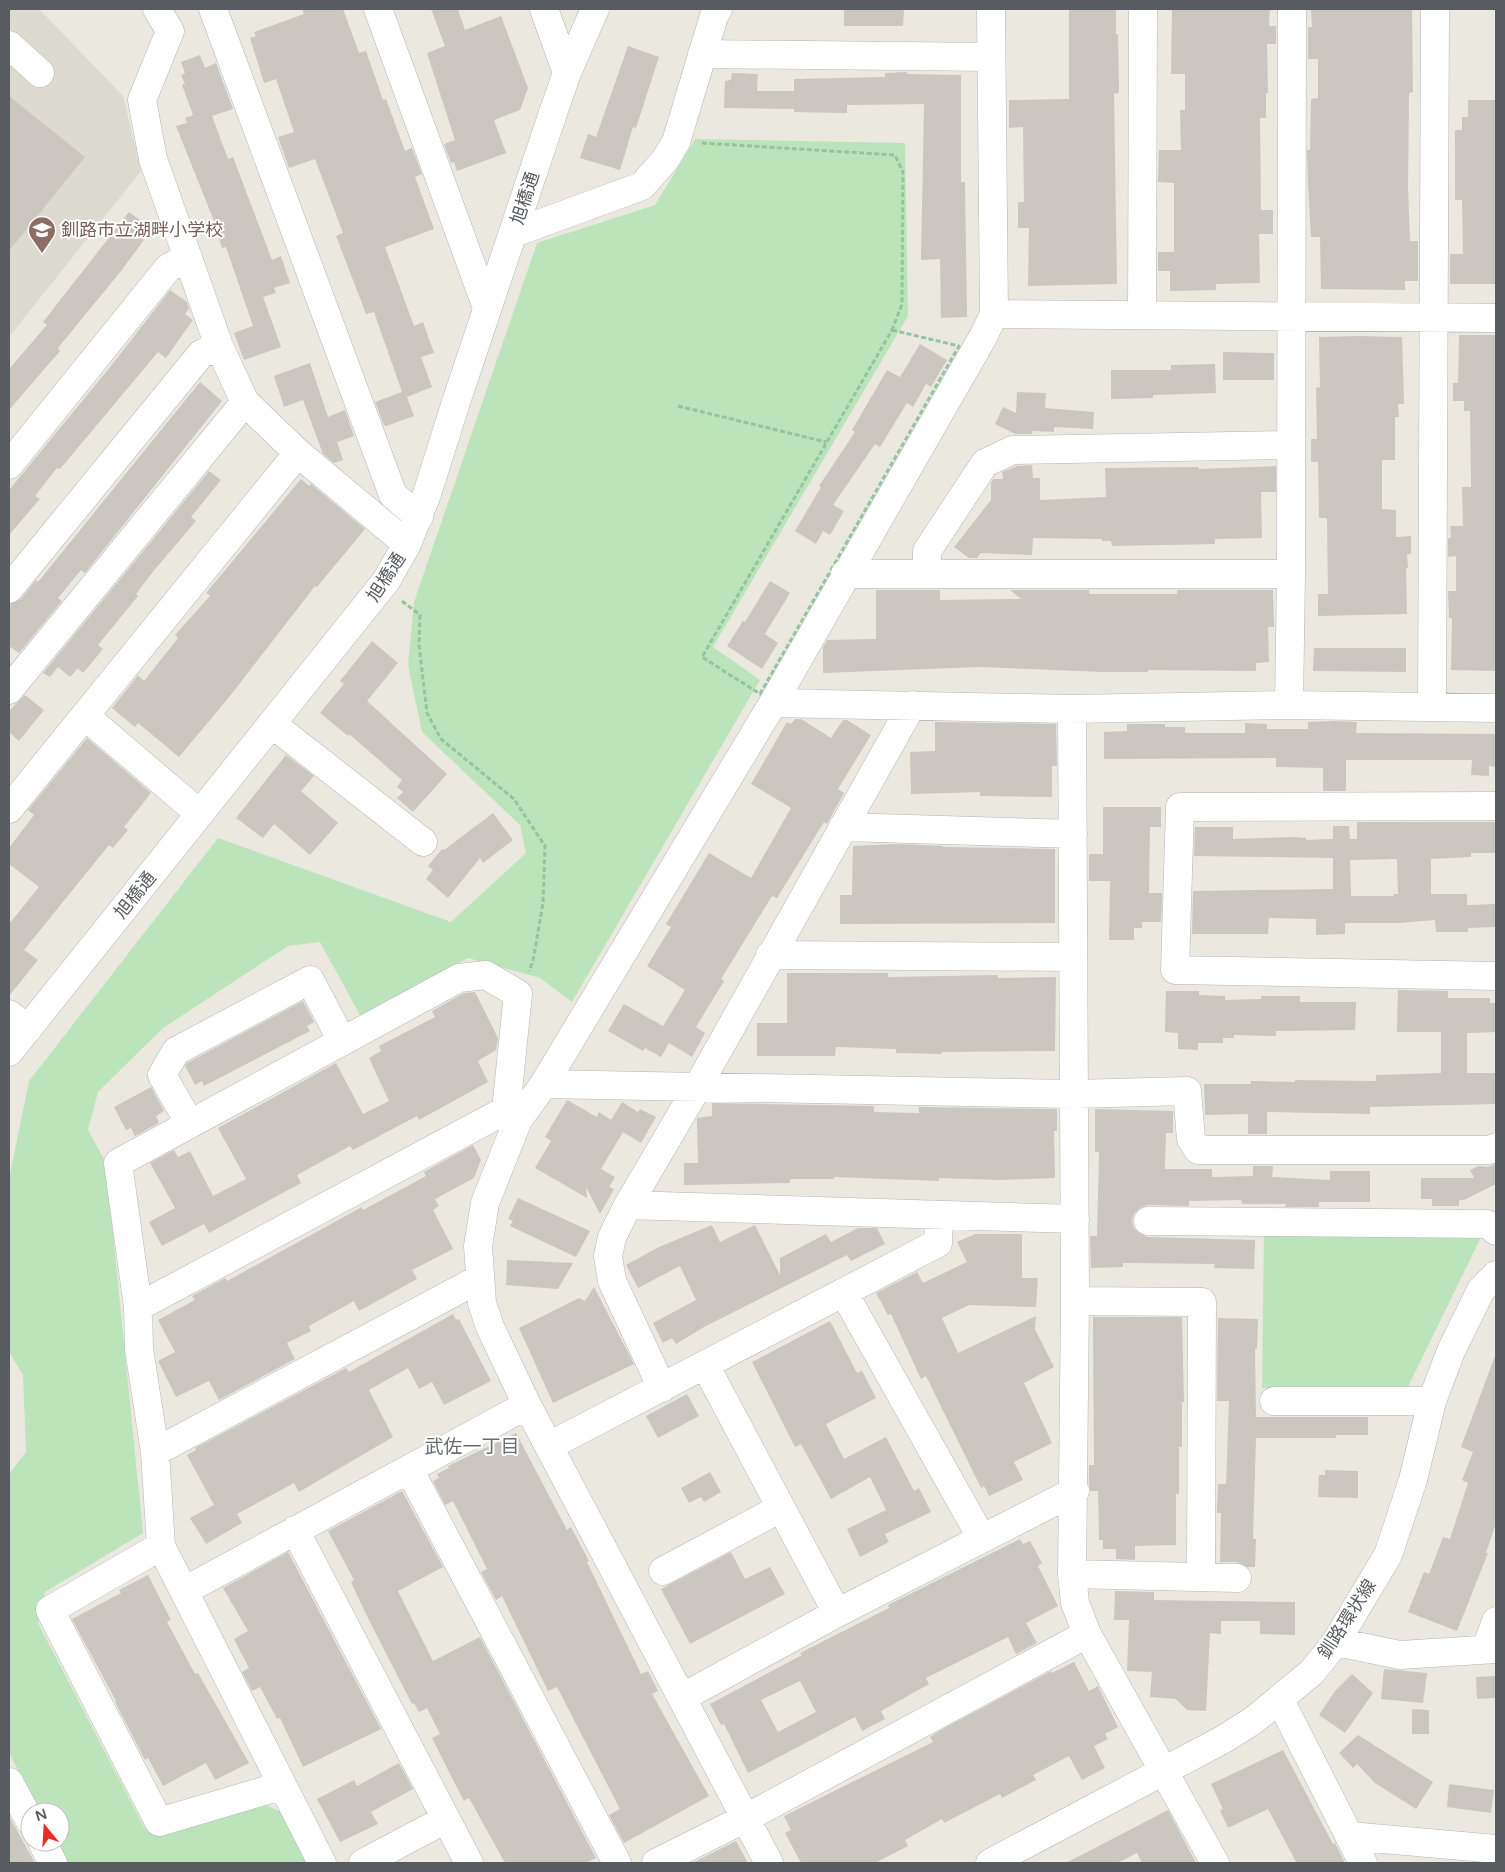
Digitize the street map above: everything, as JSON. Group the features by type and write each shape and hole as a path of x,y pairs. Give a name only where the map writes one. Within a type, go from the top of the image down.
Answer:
{"street":[{"path":"157,9 170,31 142,100 153,159 220,346 245,402 298,452 407,544"},
{"path":"213,9 393,495 419,517"},
{"path":"378,9 487,308"},
{"path":"544,9 567,72"},
{"name":"旭橋通","path":"9,1052 18,1021 200,814 386,582 407,544 419,517 567,72 595,9"},
{"path":"514,233 642,186 665,160 676,142 714,16 718,9"},
{"path":"138,1307 512,1115 544,1084 772,703 994,314 991,9"},
{"path":"1142,315 1143,9"},
{"path":"1289,705 1292,574 1290,445 1292,9"},
{"path":"1432,706 1435,9"},
{"path":"9,45 40,73"},
{"path":"702,54 991,57"},
{"path":"9,465 168,268 188,257"},
{"path":"994,314 1496,318"},
{"path":"9,589 201,354 220,346"},
{"path":"9,690 245,402"},
{"path":"927,574 927,551 985,463 1013,450 1290,445"},
{"path":"9,809 298,452"},
{"path":"845,574 1292,574"},
{"path":"772,703 1072,709 1289,705 1496,708"},
{"path":"662,1388 612,1281 608,1256 612,1237 628,1205 698,1086 912,705"},
{"path":"1072,709 1075,1219 1075,1491 1072,1574 1075,1604 1087,1634 1215,1863"},
{"path":"85,716 200,814"},
{"path":"272,724 423,842"},
{"path":"1496,806 1180,807 1175,970 1496,976"},
{"path":"843,827 1073,834"},
{"path":"770,955 1073,957"},
{"path":"322,1863 281,1786 161,1546 155,1452 139,1348 138,1307 118,1163 459,978 486,975 518,994 512,1115 485,1203 478,1246 482,1303 490,1327 527,1405 683,1697 769,1863"},
{"path":"190,1124 162,1075 176,1051 310,980 342,1041"},
{"path":"544,1084 1074,1094 1187,1091 1191,1139 1198,1150 1490,1150 1496,1147"},
{"path":"628,1205 1075,1219"},
{"path":"549,1446 938,1244 939,1215"},
{"path":"1148,1221 1487,1224 1496,1230"},
{"name":"釧路環状線","path":"990,1863 1224,1739 1254,1720 1312,1672 1336,1642 1388,1555 1412,1480 1432,1400 1451,1351 1481,1290 1496,1275"},
{"path":"155,1452 479,1279"},
{"path":"844,1293 981,1537"},
{"path":"1075,1301 1202,1302 1201,1577"},
{"path":"705,1365 837,1613"},
{"path":"1274,1401 1432,1400"},
{"path":"184,1591 527,1405"},
{"path":"409,1469 617,1863"},
{"path":"683,1697 981,1537 1075,1491"},
{"path":"663,1571 781,1508"},
{"path":"295,1530 469,1863"},
{"path":"161,1546 50,1610 159,1822 281,1786"},
{"path":"1072,1574 1237,1578"},
{"path":"1336,1642 1400,1655 1491,1649 1496,1620"},
{"path":"656,1863 746,1818 1087,1634"},
{"path":"1280,1700 1363,1863"},
{"path":"9,1782 20,1802"},
{"path":"363,1863 446,1819"},
{"path":"1349,1836 1496,1850"}],"path":[{"path":"676,142 895,155 903,172 902,304 892,330 702,657 760,694 958,346 892,330"},
{"path":"678,406 826,442"},
{"path":"399,599 420,615 419,645 427,713 441,738 514,799 545,846 543,903 533,961 518,994"}],"shaded area":[{"name":"釧路市立湖畔小学校","path":"9,9 39,9 123,96 141,171 9,337"}],"green space":[{"path":"695,139 905,143 908,316 713,647 760,680 572,1002 540,978 468,958 361,1017 320,942 288,946 163,1028 98,1092 88,1130 106,1163 143,1533 45,1592 38,1623 144,1827 162,1833 262,1804 280,1811 307,1863 66,1863 60,1852 70,1852 70,1802 35,1802 9,1753 9,1474 26,1452 23,1375 9,1352 9,1179 29,1081 218,838 451,922 526,853 520,825 422,732 408,665 414,602 537,243 655,205"},
{"path":"1264,1231 1482,1235 1407,1389 1262,1388"}],"building":[{"path":"302,9 343,9 359,53 366,51 383,100 386,99 405,151 412,148 422,174 415,177 434,229 385,247 414,326 423,322 434,353 421,357 432,387 407,397 414,416 386,426 375,402 402,392 374,312 366,314 336,236 343,233 315,159 289,168 278,137 294,132 276,79 264,83 250,38 256,36 254,32 304,14"},
{"path":"431,9 458,9 465,30 501,16 528,88 520,110 494,120 506,153 457,171 454,162 451,163 444,144 455,140 427,53 445,46"},
{"path":"844,9 904,9 903,26 844,26"},
{"path":"1069,9 1116,9 1119,93 1114,94 1117,284 1028,286 1029,228 1018,228 1018,202 1024,202 1023,127 1009,128 1009,100 1069,99"},
{"path":"1172,9 1270,9 1269,26 1276,26 1276,44 1267,44 1268,93 1266,93 1266,118 1260,118 1261,210 1273,210 1273,234 1259,234 1260,283 1216,284 1216,290 1170,291 1170,271 1158,271 1158,252 1174,252 1174,183 1158,182 1159,150 1181,150 1180,110 1185,110 1185,74 1171,74"},
{"path":"1311,9 1412,9 1413,92 1409,93 1408,188 1410,241 1418,241 1418,281 1405,281 1405,290 1321,289 1320,237 1311,237 1308,182 1307,150 1310,150 1311,99 1318,98 1318,59 1308,59 1308,27 1312,27"},
{"path":"628,46 659,57 636,128 633,127 620,170 580,158 588,134 596,137"},
{"path":"200,55 205,68 216,63 233,109 212,116 228,159 233,157 272,260 281,256 290,283 274,288 276,293 263,297 281,347 244,360 234,333 253,326 226,247 222,248 214,221 176,126 187,123 185,118 193,115 182,85 185,84 181,75 185,73 181,62"},
{"path":"907,72 907,74 961,75 961,182 965,182 967,317 941,318 940,259 921,260 924,104 847,105 847,113 794,112 794,109 724,108 725,81 731,80 732,73 758,74 757,91 794,91 794,79 885,77 885,73"},
{"path":"9,96 85,157 9,251"},
{"path":"1468,100 1496,100 1496,284 1450,284 1450,254 1463,254 1462,200 1455,200 1455,130 1462,130 1462,117 1468,117"},
{"path":"129,212 152,229 121,271 58,348 60,351 9,410 9,369 47,325 43,322"},
{"path":"170,290 187,302 189,308 185,314 193,320 166,358 158,352 60,469 57,468 35,496 40,499 9,535 9,490 111,366"},
{"path":"1459,335 1496,335 1496,671 1451,670 1452,618 1449,618 1448,591 1456,591 1456,556 1448,557 1448,538 1451,538 1450,526 1463,526 1462,487 1471,487 1470,411 1464,411 1464,401 1453,401 1453,383 1458,383"},
{"path":"1319,337 1402,337 1404,404 1398,404 1399,417 1395,417 1395,460 1382,460 1382,509 1396,510 1396,537 1411,536 1411,554 1407,554 1408,568 1406,568 1407,614 1318,616 1318,594 1328,594 1327,518 1319,518 1318,462 1311,462 1311,439 1317,439 1316,388 1320,387"},
{"path":"920,344 947,360 931,387 926,384 913,407 907,403 880,447 875,444 833,505 844,511 830,535 823,531 816,544 795,531 821,487 819,486 855,432 852,430 887,370 900,377"},
{"path":"1223,352 1274,353 1274,380 1223,380"},
{"path":"310,363 328,417 345,410 354,436 337,442 343,460 334,463 323,454 303,400 284,407 274,376"},
{"path":"1215,364 1216,393 1153,395 1153,398 1111,399 1111,370 1171,370 1171,365"},
{"path":"200,382 222,401 85,573 81,570 58,598 62,601 19,653 9,646 9,604 21,599 36,580 38,582"},
{"path":"1017,392 1046,393 1045,408 1094,412 1093,429 1054,427 1054,432 1032,431 1032,434 1015,434 995,424 1003,407 1016,413"},
{"path":"1032,465 1033,478 1040,478 1040,500 1106,497 1105,468 1199,467 1199,469 1276,466 1276,492 1261,492 1262,538 1215,539 1215,544 1112,546 1111,541 1102,541 1102,539 1033,538 1032,555 981,553 977,558 969,558 954,547 991,500 991,483 993,479 1003,479 1002,472 1017,466"},
{"path":"209,471 221,480 191,517 196,521 156,568 136,594 138,596 98,645 103,649 83,673 78,668 70,677 58,667 50,677 43,673"},
{"path":"301,479 309,486 311,484 365,529 317,587 315,586 230,696 179,757 138,723 135,727 112,708 138,675 144,681 178,638 175,635 210,596 206,593"},
{"path":"770,581 790,593 765,634 778,643 762,669 727,646 743,621 745,622"},
{"path":"876,590 940,590 940,600 1021,599 1010,590 1089,590 1089,594 1177,594 1177,590 1273,590 1274,627 1268,627 1269,662 1256,663 1256,671 1148,670 1148,672 1103,672 979,667 823,673 823,648 827,640 876,639"},
{"path":"372,641 398,663 367,701 447,774 413,812 397,798 403,792 397,787 402,780 349,734 348,736 320,713 344,684 340,681"},
{"path":"1314,648 1406,648 1406,672 1313,671"},
{"path":"25,695 44,710 19,741 9,732 9,711"},
{"path":"795,719 801,719 831,738 843,720 847,720 871,735 838,789 844,793 827,824 824,822 777,898 772,896 721,979 724,981 696,1027 705,1033 692,1057 669,1043 661,1057 645,1048 643,1051 608,1031 624,1004 663,1026 685,990 647,966 671,927 666,924 709,853 751,878 791,808 751,784 787,722 791,724"},
{"path":"935,722 1056,724 1057,766 1052,766 1052,797 980,796 980,792 911,794 910,752 935,751"},
{"path":"1308,722 1357,722 1356,733 1496,734 1496,767 1489,766 1489,776 1471,775 1472,760 1346,760 1346,791 1323,791 1323,768 1276,767 1276,758 1104,759 1104,732 1127,731 1127,724 1165,724 1165,727 1185,727 1185,733 1245,733 1245,723 1267,724 1267,729 1308,729"},
{"path":"87,738 151,793 124,827 128,830 113,848 109,845 24,950 38,960 9,996 9,924 39,887 9,864 9,848 34,815 28,810"},
{"path":"286,755 314,776 301,791 338,823 310,855 274,824 263,838 236,818"},
{"path":"1103,807 1161,807 1161,827 1150,827 1149,893 1162,893 1161,922 1142,922 1142,928 1134,928 1134,940 1109,940 1110,881 1089,881 1089,854 1103,854"},
{"path":"493,813 513,840 483,863 480,858 448,898 426,879 433,870 428,866 442,849 444,850"},
{"path":"1357,822 1496,822 1496,853 1471,853 1471,857 1431,859 1431,894 1467,894 1467,905 1496,904 1496,927 1468,928 1468,932 1436,932 1435,920 1399,923 1345,923 1345,934 1316,935 1316,919 1269,918 1268,934 1192,934 1193,891 1333,889 1333,858 1194,856 1195,827 1233,827 1233,839 1292,837 1306,838 1306,840 1333,839 1333,826 1349,826 1350,839 1357,839","holes":["1397,859 1398,894 1393,894 1394,896 1351,896 1350,860"]},
{"path":"897,844 943,847 1055,849 1055,923 840,924 840,895 852,895 853,846"},
{"path":"787,973 888,973 888,977 998,975 998,978 1056,977 1055,1051 942,1052 942,1054 896,1053 896,1049 836,1047 835,1056 757,1056 757,1023 787,1023"},
{"path":"1398,990 1448,991 1448,998 1490,998 1490,1003 1496,1003 1496,1032 1467,1033 1467,1073 1496,1073 1496,1104 1370,1107 1370,1114 1267,1112 1267,1134 1248,1134 1248,1114 1205,1115 1204,1084 1251,1084 1251,1081 1295,1082 1295,1080 1376,1081 1376,1075 1441,1073 1441,1032 1397,1032"},
{"path":"1166,991 1199,991 1199,995 1225,996 1225,1000 1261,999 1261,996 1300,996 1300,1002 1356,1002 1355,1030 1276,1031 1276,1036 1234,1035 1234,1038 1223,1038 1223,1043 1198,1043 1198,1050 1178,1049 1178,1033 1165,1032"},
{"path":"475,992 498,1038 496,1050 478,1061 488,1082 419,1120 417,1116 353,1150 350,1146 297,1175 301,1183 209,1233 204,1224 162,1246 149,1222 175,1208 150,1163 174,1150 178,1157 190,1151 213,1196 246,1179 218,1128 336,1063 363,1114 389,1101 369,1058 381,1051 379,1046 435,1017 432,1011 464,993"},
{"path":"303,1001 314,1022 307,1026 310,1031 204,1086 202,1081 195,1085 185,1066 187,1063"},
{"path":"151,1087 164,1111 156,1116 159,1123 135,1136 131,1128 126,1130 114,1107"},
{"path":"567,1100 597,1117 599,1112 611,1120 622,1102 638,1112 640,1109 656,1117 641,1143 623,1132 601,1169 615,1177 609,1187 614,1189 600,1214 586,1187 587,1198 535,1168 551,1141 545,1137"},
{"path":"712,1103 874,1106 874,1112 919,1113 919,1107 1057,1109 1057,1131 1054,1131 1055,1178 999,1180 939,1178 939,1181 834,1177 834,1179 790,1179 790,1183 684,1185 684,1163 698,1163 697,1118 712,1116"},
{"path":"1095,1109 1173,1111 1173,1133 1166,1133 1165,1169 1212,1169 1212,1177 1253,1176 1253,1166 1273,1166 1272,1177 1330,1180 1330,1171 1370,1171 1370,1202 1319,1202 1319,1207 1285,1207 1286,1204 1242,1204 1241,1200 1189,1201 1189,1206 1148,1205 1140,1208 1134,1214 1132,1221 1134,1228 1140,1234 1148,1237 1255,1240 1254,1269 1214,1268 1215,1264 1123,1263 1123,1267 1091,1268 1090,1236 1097,1236 1099,1152 1095,1152"},
{"path":"473,1145 481,1160 474,1178 435,1199 439,1206 433,1210 453,1249 412,1270 417,1279 359,1311 354,1301 309,1326 311,1331 287,1343 295,1359 219,1400 209,1381 176,1397 158,1361 175,1352 158,1320 195,1300 192,1296 225,1278 227,1281 362,1207 363,1210 426,1176 424,1172"},
{"path":"1496,1164 1496,1184 1464,1200 1459,1200 1459,1206 1432,1206 1432,1199 1421,1199 1421,1178 1474,1178 1470,1170 1479,1166 1488,1167"},
{"path":"518,1198 590,1231 576,1257 510,1226 513,1221 508,1219"},
{"path":"712,1225 720,1242 755,1225 780,1275 780,1258 826,1234 831,1242 858,1228 877,1228 885,1244 851,1261 847,1255 704,1327 676,1344 672,1338 663,1343 653,1323 696,1300 680,1266 638,1288 626,1265 659,1247"},
{"path":"975,1234 1022,1234 1022,1278 1038,1278 1036,1307 969,1305 942,1318 958,1353 1036,1316 1035,1329 1054,1367 1024,1383 1052,1443 1014,1462 1023,1480 989,1496 984,1486 981,1488 926,1376 921,1379 891,1314 888,1315 876,1293 917,1272 923,1283 967,1262 957,1242"},
{"path":"507,1260 573,1263 558,1289 506,1285"},
{"path":"594,1287 634,1364 553,1403 519,1328 579,1298 585,1301"},
{"path":"453,1314 456,1320 459,1319 491,1381 444,1405 432,1382 419,1389 408,1368 369,1390 393,1437 299,1492 294,1483 237,1514 242,1523 206,1544 190,1518 214,1505 187,1455 196,1450 195,1448 346,1368 349,1372"},
{"path":"1093,1317 1182,1317 1184,1402 1182,1402 1182,1447 1179,1447 1179,1494 1176,1494 1176,1545 1135,1546 1135,1560 1116,1559 1116,1549 1103,1549 1103,1540 1099,1540 1098,1491 1090,1491 1089,1465 1094,1465"},
{"path":"1218,1318 1258,1319 1257,1349 1255,1349 1256,1417 1368,1417 1368,1435 1336,1435 1336,1438 1256,1438 1253,1539 1256,1539 1255,1567 1247,1567 1237,1562 1220,1562 1221,1513 1217,1513 1218,1484 1226,1484 1229,1401 1217,1401"},
{"path":"830,1321 857,1373 862,1371 876,1398 826,1424 844,1459 886,1437 914,1491 919,1488 931,1512 885,1534 889,1542 860,1557 847,1529 886,1510 870,1477 831,1499 801,1444 795,1447 752,1362"},
{"path":"1495,1356 1496,1523 1486,1553 1488,1553 1457,1631 1408,1612 1424,1572 1429,1574 1443,1537 1450,1539 1468,1483 1462,1480 1473,1452 1461,1447"},
{"path":"687,1394 699,1416 658,1438 646,1416"},
{"path":"516,1433 567,1530 571,1527 589,1561 587,1562 641,1674 648,1671 658,1691 652,1694 709,1796 624,1843 609,1815 620,1809 557,1687 548,1691 502,1596 496,1600 481,1572 487,1569 453,1501 445,1505 433,1481 439,1478 437,1474 449,1468 448,1466"},
{"path":"1325,1470 1358,1471 1358,1498 1318,1497 1319,1475 1325,1475"},
{"path":"710,1472 721,1492 704,1502 701,1497 689,1503 681,1488"},
{"path":"402,1491 443,1567 398,1591 433,1661 480,1637 596,1858 586,1863 505,1863 469,1798 464,1801 451,1776 432,1738 440,1734 427,1708 419,1712 414,1703 412,1704 367,1616 351,1582 354,1580 328,1531"},
{"path":"1020,1539 1023,1544 1030,1541 1042,1563 1038,1566 1058,1606 1026,1623 1037,1643 1016,1654 1008,1637 926,1678 929,1684 881,1711 885,1719 862,1731 855,1717 748,1773 724,1724 721,1725 710,1704 802,1655 800,1653 889,1608 888,1605","holes":["800,1681 816,1712 778,1732 761,1700"]},
{"path":"288,1552 381,1729 303,1767 280,1718 277,1719 260,1687 252,1691 242,1672 249,1668 234,1639 248,1631 223,1588"},
{"path":"731,1552 745,1579 770,1567 785,1594 690,1644 661,1589"},
{"path":"148,1575 171,1620 167,1622 195,1674 198,1673 249,1763 215,1780 206,1763 163,1786 148,1758 145,1760 72,1619 121,1593 119,1590"},
{"path":"1115,1591 1154,1592 1154,1600 1295,1602 1295,1635 1260,1634 1260,1621 1221,1621 1221,1634 1210,1633 1206,1711 1187,1710 1176,1699 1150,1697 1152,1672 1127,1671 1129,1620 1114,1620"},
{"path":"1074,1662 1089,1691 1098,1686 1118,1727 1105,1734 1108,1739 1094,1746 1105,1768 1082,1780 1069,1756 1033,1775 1036,1780 1002,1798 1000,1794 944,1823 942,1819 905,1840 908,1846 875,1863 801,1863 785,1833 791,1830 784,1816 933,1742 930,1737 939,1731 1051,1671 1052,1673"},
{"path":"1384,1669 1427,1673 1423,1703 1381,1699"},
{"path":"1352,1674 1373,1693 1345,1733 1319,1715 1335,1691"},
{"path":"1496,1676 1496,1698 1477,1699 1476,1677"},
{"path":"1412,1709 1429,1710 1429,1734 1412,1734"},
{"path":"1358,1735 1433,1782 1416,1809 1375,1783 1357,1764 1353,1768 1339,1753"},
{"path":"1283,1750 1345,1863 1293,1863 1296,1862 1268,1809 1228,1828 1220,1810 1223,1809 1211,1784"},
{"path":"399,1763 413,1789 371,1812 378,1824 340,1842 317,1799 354,1780 357,1786"},
{"path":"1449,1784 1494,1790 1491,1813 1447,1807"},
{"path":"1168,1810 1196,1863 1142,1863 1137,1853 1117,1863 1066,1863"},
{"path":"9,1816 20,1836 20,1852 29,1852 35,1863 9,1863"},
{"path":"736,1841 748,1863 692,1863"}],"place":[{"name":"釧路市立湖畔小学校","path":"42,254"}],"district":[{"name":"武佐一丁目","path":"472,1447"}]}
